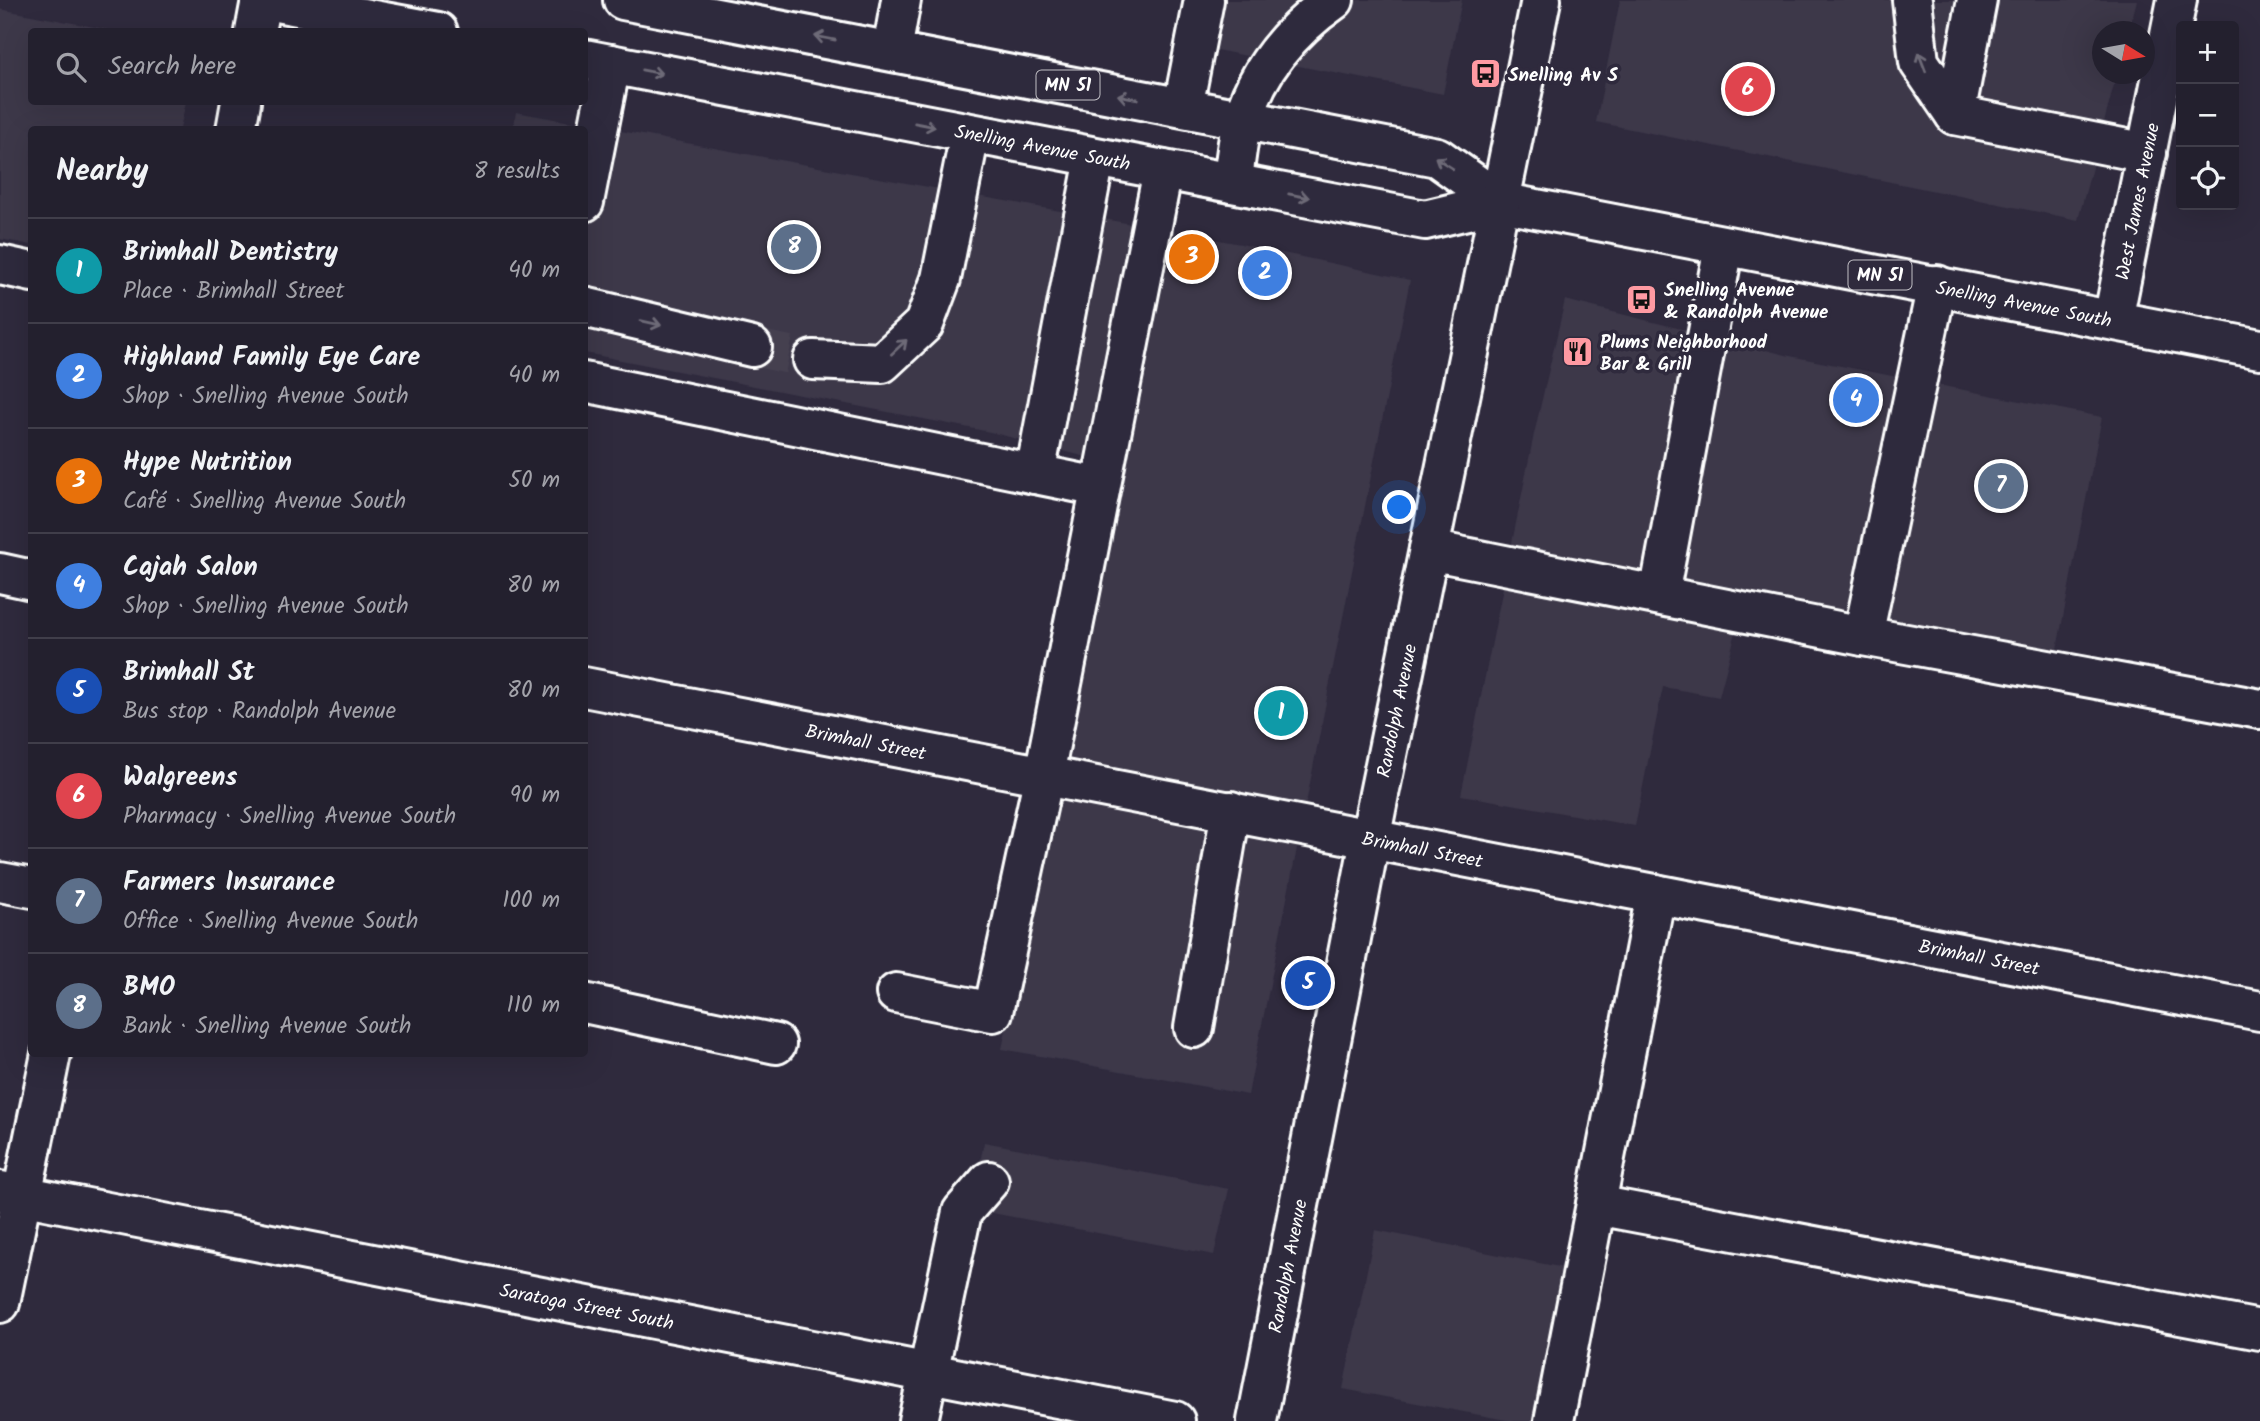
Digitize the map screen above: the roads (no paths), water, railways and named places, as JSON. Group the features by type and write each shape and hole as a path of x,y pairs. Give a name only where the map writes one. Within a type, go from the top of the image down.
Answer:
{"main road":[{"path":"256,28 264,0 416,28"},
{"name":"Snelling Avenue South","path":"623,0 1437,157 1500,202 2260,349"},
{"path":"892,51 901,0"},
{"path":"1183,107 1204,0"},
{"path":"1232,183 1243,120 1258,83 1283,43 1334,0"},
{"name":"Randolph Avenue","path":"1257,1421 1370,838 1541,0"},
{"path":"1912,0 1919,62 1955,115 2147,153"},
{"path":"1955,115 1977,0"},
{"name":"West James Avenue","path":"2113,320 2177,0"},
{"path":"588,162 598,62"},
{"name":"Snelling Avenue South","path":"598,62 1425,220 1500,202"},
{"path":"237,126 240,105"},
{"path":"813,359 882,363 924,324 942,279 970,134"},
{"path":"1035,474 1095,158"},
{"path":"896,993 993,1012 1044,775 1163,170"},
{"path":"1660,595 1724,246"},
{"path":"0,265 28,271"},
{"path":"1863,636 1937,285"},
{"path":"588,308 752,347"},
{"path":"588,383 1099,487"},
{"path":"1429,550 1863,636 2260,709"},
{"path":"0,573 28,579"},
{"name":"Brimhall Street","path":"588,688 2260,1011"},
{"path":"1194,1028 1231,811"},
{"path":"0,882 28,887"},
{"path":"1554,1421 1656,894"},
{"path":"588,1004 776,1044"},
{"path":"0,1303 11,1193 50,1057"},
{"path":"918,1421 961,1212 989,1181"},
{"name":"Saratoga Street South","path":"11,1193 1175,1421"},
{"path":"1596,1205 2260,1330"}],"tunnel":[{"path":"752,347 813,360"}],"place":[{"name":"Snelling Av S","path":"1485,74"},
{"name":"Walgreens","path":"1748,89"},
{"name":"BMO","path":"794,247"},
{"name":"Hype Nutrition","path":"1192,257"},
{"name":"Highland Family Eye Care","path":"1265,273"},
{"name":"Snelling Avenue & Randolph Avenue","path":"1641,300"},
{"name":"Plums Neighborhood Bar & Grill","path":"1577,352"},
{"name":"Cajah Salon","path":"1856,400"},
{"name":"Farmers Insurance","path":"2001,486"},
{"name":"Brimhall Dentistry","path":"1281,713"},
{"name":"Brimhall St","path":"1308,983"}]}
